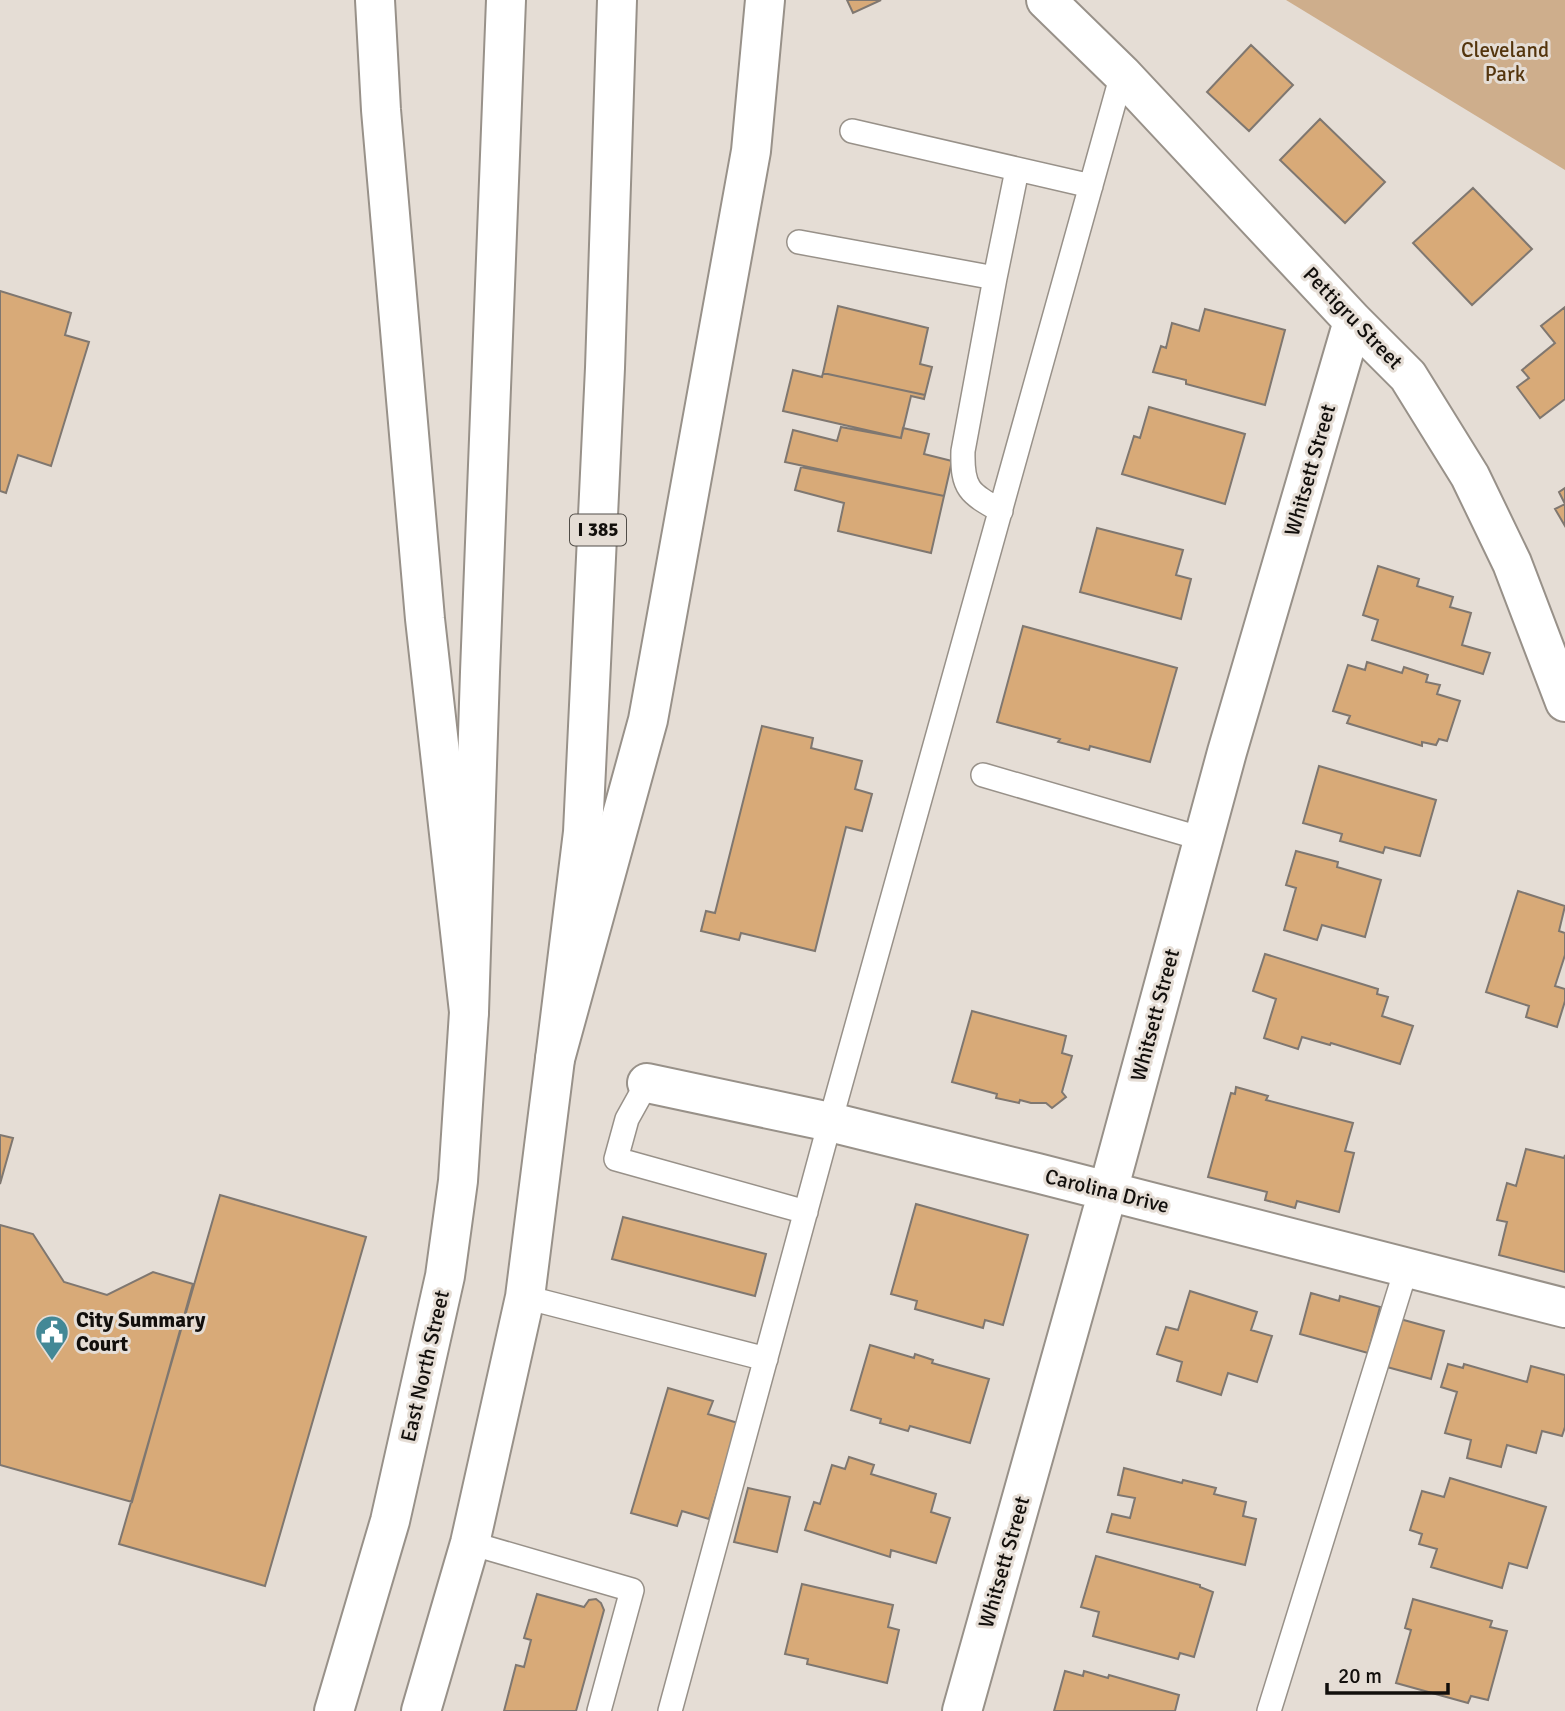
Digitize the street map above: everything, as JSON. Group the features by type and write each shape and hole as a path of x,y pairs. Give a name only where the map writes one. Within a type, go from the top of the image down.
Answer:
{"main road":[{"path":"375,0 381,110 425,619 469,1012"},
{"path":"469,1012 506,0"},
{"name":"I 385","path":"555,1059 583,832 606,368 617,0"},
{"path":"421,1711 470,1543 525,1297 555,1059 648,720 751,151 765,0"},
{"name":"Pettigru Street","path":"1046,0 1122,74 1353,321 1409,376 1470,476 1512,563 1565,702"},
{"name":"Whitsett Street","path":"962,1711 1108,1191 1203,839 1353,321"},
{"name":"East North Street","path":"334,1711 390,1521 445,1276 458,1181 469,1012"},
{"name":"Carolina Drive","path":"647,1083 830,1122 1565,1308"}],"lane":[{"path":"670,1711 830,1122 1122,74"},
{"path":"852,131 1091,186"},
{"path":"1001,511 967,488 962,473 963,451 1017,170"},
{"path":"799,242 995,278"},
{"path":"983,775 1203,839"},
{"path":"647,1083 627,1119 616,1159 806,1212"},
{"path":"1269,1711 1407,1266"},
{"path":"525,1297 766,1359"},
{"path":"470,1543 632,1590 599,1711"}],"green space":[{"name":"Cleveland Park","path":"1286,0 1565,0 1565,170"}],"building":[{"path":"847,0 881,0 853,13"},
{"path":"1251,45 1293,85 1249,131 1207,92"},
{"path":"1320,119 1385,182 1345,223 1280,160"},
{"path":"1473,188 1532,249 1472,305 1413,243"},
{"path":"0,291 71,313 65,335 89,342 51,466 18,455 6,493 0,491"},
{"path":"838,306 928,328 920,364 932,367 925,395 823,373"},
{"path":"1565,307 1565,399 1540,418 1517,387 1529,378 1522,370 1555,343 1541,326"},
{"path":"1205,309 1285,330 1265,405 1186,384 1186,380 1153,372 1161,346 1166,348 1172,323 1199,331"},
{"path":"793,370 822,377 823,373 925,395 924,399 911,396 901,438 783,411"},
{"path":"1149,407 1245,434 1225,504 1122,474 1134,436 1140,438"},
{"path":"841,427 901,438 903,428 929,434 924,454 952,461 944,496 785,462 793,430 837,441"},
{"path":"801,467 944,496 931,553 838,531 844,503 795,490"},
{"path":"1565,488 1565,504 1559,492"},
{"path":"1565,504 1565,526 1555,509"},
{"path":"1097,528 1183,550 1176,575 1191,579 1181,619 1080,592"},
{"path":"1378,566 1419,579 1417,586 1453,597 1450,607 1471,613 1462,645 1490,653 1483,674 1372,640 1378,620 1363,615"},
{"path":"1023,626 1177,668 1150,762 1090,746 1089,750 1058,742 1060,739 997,722"},
{"path":"1367,662 1402,673 1404,667 1428,675 1426,682 1440,685 1437,694 1460,701 1447,741 1439,739 1436,745 1422,742 1422,746 1347,723 1350,716 1333,711 1348,665 1365,670"},
{"path":"762,726 813,738 811,748 862,761 855,789 872,794 862,831 846,827 815,951 741,933 739,940 701,931 706,911 715,913"},
{"path":"1319,766 1436,800 1420,856 1385,847 1383,853 1340,841 1342,834 1303,823"},
{"path":"1296,851 1338,862 1337,867 1381,880 1365,937 1322,925 1317,940 1284,930 1296,888 1286,885"},
{"path":"1518,891 1565,906 1559,931 1565,933 1565,955 1555,986 1565,989 1565,1001 1557,1027 1526,1017 1529,1006 1486,992"},
{"path":"1265,954 1378,989 1377,994 1388,997 1382,1016 1413,1026 1400,1064 1302,1037 1298,1049 1264,1038 1276,999 1253,991"},
{"path":"972,1011 1066,1036 1062,1053 1072,1056 1062,1092 1066,1097 1052,1108 1046,1103 1020,1100 1019,1103 996,1098 997,1094 952,1082"},
{"path":"1236,1087 1268,1096 1266,1100 1353,1123 1345,1151 1354,1153 1339,1212 1297,1201 1295,1208 1265,1200 1267,1192 1208,1177 1231,1093 1235,1094"},
{"path":"0,1135 13,1138 0,1184"},
{"path":"1526,1149 1564,1158 1565,1155 1565,1272 1499,1255 1507,1222 1497,1220 1507,1183 1516,1186"},
{"path":"220,1195 366,1237 265,1586 119,1544"},
{"path":"916,1204 1028,1235 1003,1325 985,1320 983,1328 915,1309 917,1301 891,1294"},
{"path":"623,1217 766,1254 755,1296 612,1259"},
{"path":"0,1225 33,1234 64,1282 107,1295 153,1272 193,1284 132,1502 0,1465"},
{"path":"1190,1291 1257,1312 1251,1330 1272,1336 1257,1382 1228,1373 1221,1395 1177,1381 1182,1362 1157,1354 1166,1327 1178,1330"},
{"path":"1311,1293 1339,1301 1340,1296 1380,1307 1368,1353 1300,1334"},
{"path":"1400,1319 1444,1331 1431,1379 1387,1367"},
{"path":"870,1345 914,1358 915,1354 933,1360 932,1363 989,1379 970,1443 910,1426 908,1431 880,1423 881,1419 851,1410"},
{"path":"1448,1364 1463,1368 1464,1364 1527,1382 1531,1366 1565,1375 1565,1427 1562,1436 1542,1431 1536,1453 1507,1445 1501,1467 1467,1458 1471,1440 1445,1433 1457,1392 1441,1387"},
{"path":"668,1388 713,1401 708,1414 738,1423 709,1519 682,1511 677,1526 631,1513"},
{"path":"849,1457 874,1465 871,1474 936,1494 931,1512 950,1518 936,1563 891,1550 890,1557 805,1530 814,1502 820,1504 832,1465 845,1469"},
{"path":"1124,1468 1182,1483 1183,1480 1216,1488 1214,1494 1246,1502 1243,1516 1256,1519 1245,1565 1107,1532 1112,1514 1130,1518 1135,1498 1118,1495"},
{"path":"1450,1478 1546,1507 1527,1568 1509,1563 1502,1588 1431,1567 1437,1549 1419,1544 1422,1534 1410,1530 1422,1491 1444,1497"},
{"path":"748,1488 790,1497 777,1552 734,1542"},
{"path":"1096,1556 1200,1585 1213,1592 1194,1657 1180,1653 1178,1659 1093,1636 1099,1612 1081,1607"},
{"path":"802,1584 893,1605 888,1627 899,1630 887,1683 807,1664 808,1659 785,1654"},
{"path":"537,1594 584,1607 589,1600 596,1599 604,1610 576,1711 504,1711 516,1665 524,1667 531,1640 524,1638"},
{"path":"1413,1599 1492,1621 1490,1627 1507,1631 1488,1700 1471,1696 1468,1703 1396,1683 1411,1630 1405,1628"},
{"path":"1065,1671 1083,1676 1084,1671 1108,1678 1109,1675 1179,1695 1175,1711 1054,1711"}],"place":[{"name":"City Summary Court","path":"52,1362"}]}
